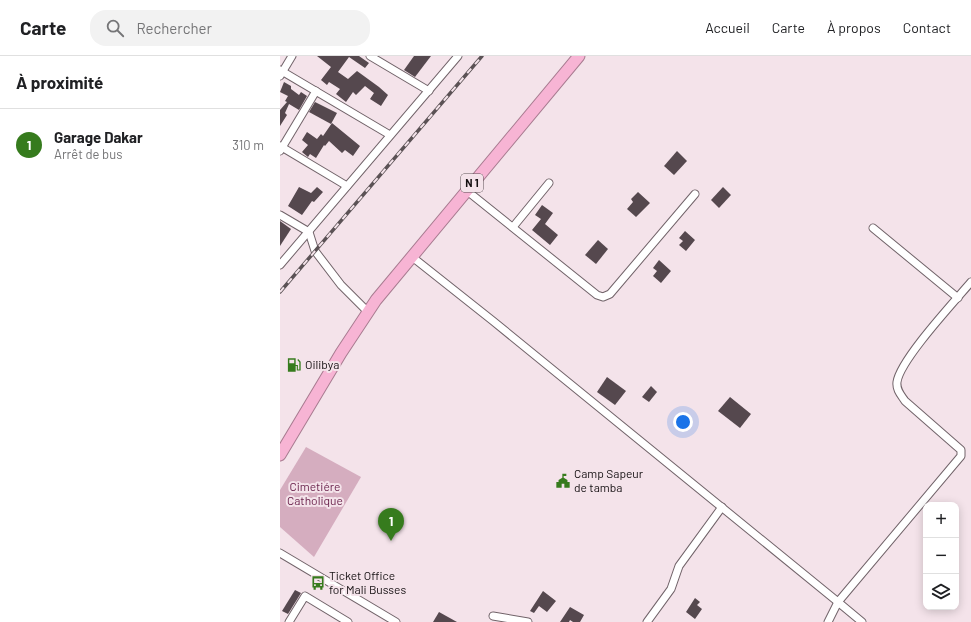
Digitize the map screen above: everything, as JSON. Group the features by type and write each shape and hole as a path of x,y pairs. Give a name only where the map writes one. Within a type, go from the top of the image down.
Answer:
{"highway":[{"name":"N 1","path":"280,455 368,312 411,256 579,56"}],"street":[{"path":"292,56 281,73 316,91 390,135"},
{"path":"370,56 429,91"},
{"path":"280,265 458,56"},
{"path":"316,91 281,148 347,186"},
{"path":"513,227 549,183"},
{"path":"466,190 596,295 603,297 610,294 695,194"},
{"path":"280,215 309,232 315,251 341,285 368,312"},
{"path":"873,228 958,298"},
{"path":"411,256 862,622"},
{"path":"828,622 838,602 962,456 961,450 905,401 898,393 897,384 904,363 971,282"},
{"path":"647,622 671,589 679,566 722,507"},
{"path":"280,553 396,622"},
{"path":"289,622 305,596 347,622"},
{"path":"493,616 528,622"}],"green space":[{"name":"Cimetiére Catholique","path":"306,447 361,477 314,557 280,527 280,490"}],"building":[{"path":"317,56 359,56 369,63 365,68 349,57 338,72 348,79 357,71 379,87 388,95 381,106 370,99 374,93 365,86 356,95 353,92 346,102 336,94 340,89 329,82 327,85 321,80 331,67"},
{"path":"414,56 431,56 415,77 404,70"},
{"path":"284,82 291,86 291,89 299,95 301,92 307,96 299,110 289,104 285,113 287,115 280,126 280,110 287,102 285,101 288,96 280,92"},
{"path":"315,102 337,113 331,124 309,112"},
{"path":"332,123 360,146 353,156 345,150 342,153 329,141 325,146 324,145 316,158 310,154 308,157 302,152 308,145 302,140 307,132 317,139 321,134 323,136"},
{"path":"677,151 687,161 674,175 664,166"},
{"path":"299,187 311,193 317,187 323,192 314,202 312,201 302,215 288,206"},
{"path":"723,187 731,195 719,208 711,200"},
{"path":"638,192 650,203 636,217 627,209 633,202 631,199"},
{"path":"542,205 553,213 545,224 558,235 550,245 532,230 541,219 535,215"},
{"path":"280,221 291,229 280,246"},
{"path":"685,231 695,240 686,251 679,245 683,241 679,238"},
{"path":"598,240 608,249 596,264 585,255"},
{"path":"659,260 671,271 661,283 653,276 657,271 653,268"},
{"path":"607,377 626,391 615,405 597,392"},
{"path":"651,386 657,392 649,402 642,397"},
{"path":"730,397 751,414 740,428 718,411"},
{"path":"295,590 301,593 288,614 282,611"},
{"path":"543,591 556,601 547,612 539,606 534,613 530,611"},
{"path":"695,598 700,602 697,605 702,609 695,619 686,612"},
{"path":"570,607 584,615 580,622 573,622 570,620 569,622 560,622"},
{"path":"439,612 457,622 433,622"}],"railway":[{"path":"280,292 482,56"}],"place":[{"name":"Oilibya","path":"294,365"},
{"name":"Camp Sapeur de tamba","path":"563,481"},
{"name":"Garage Dakar","path":"391,541"},
{"name":"Ticket Office for Mali Busses","path":"318,583"}]}
